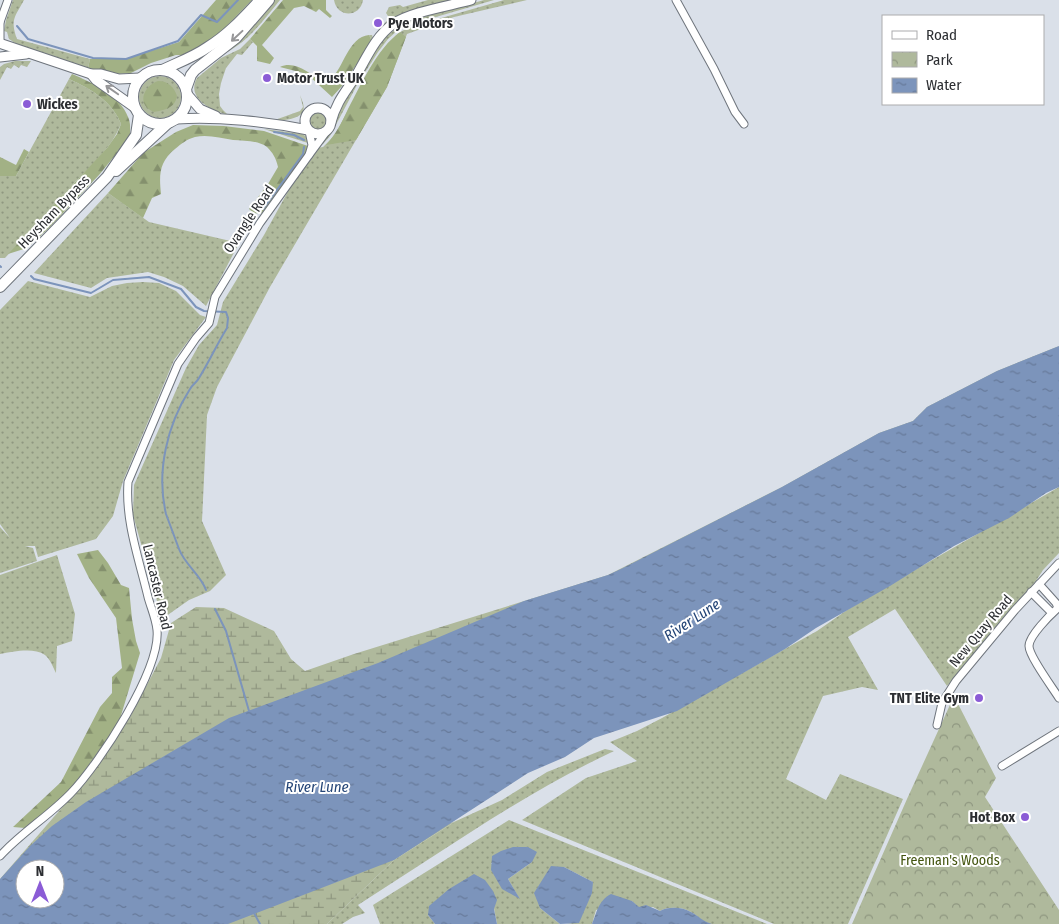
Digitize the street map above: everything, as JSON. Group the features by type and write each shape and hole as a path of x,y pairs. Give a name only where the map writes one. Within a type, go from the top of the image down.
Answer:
{"highway":[{"path":"260,0 217,41 162,70 147,73 140,78 133,91 136,111 152,124 172,121 185,108 186,91 191,75 195,70 236,38 269,0"},
{"path":"162,70 177,76 186,91"},
{"name":"Heysham Bypass","path":"0,287 107,177 136,135 136,111"},
{"name":"Heysham Bypass","path":"107,177 119,169 172,121"}],"main road":[{"path":"271,125 291,122 306,116 312,110 330,105 340,97 355,77 376,42 392,25 409,17 471,0"},
{"path":"1,43 26,54 91,74 101,74 120,80 140,78"},
{"path":"0,57 3,51 1,43"},
{"path":"0,57 26,54"},
{"path":"91,74 136,111"},
{"path":"186,91 200,109 223,119"},
{"path":"172,121 198,117 223,119 308,130 315,134 326,132 340,97"},
{"path":"320,108 326,112 331,122"},
{"path":"306,116 305,123 308,130"}],"street":[{"path":"1,43 0,22 8,0"},
{"path":"676,0 735,112 744,124"},
{"path":"308,130 312,145 309,155"},
{"name":"Ovangle Road","path":"211,319 214,300 260,223 326,132"},
{"name":"Lancaster Road","path":"0,856 34,823 56,807 72,792 90,769 118,728 143,682 152,660 157,630 129,520 126,501 128,482 178,364 211,319"},
{"name":"New Quay Road","path":"937,725 942,703 956,681 992,636 1059,563"},
{"path":"1039,584 1056,603 1058,608 1032,636 1029,645 1032,654 1059,698"},
{"path":"1031,592 1052,613"},
{"path":"1002,766 1059,731"}],"green space":[{"path":"13,0 24,0 14,18 17,39 90,59 88,68 14,45 15,43 9,39 7,32 4,31"},
{"path":"216,0 252,0 218,35 198,49 151,63 131,73 117,74 88,68 90,59 125,59 179,42"},
{"path":"274,0 280,0 253,32 237,46 219,56 262,15"},
{"path":"283,0 326,0 326,10 332,16 330,18 319,9 316,12 304,6 294,8 262,45 274,58 270,64 257,61 257,46 250,39"},
{"path":"334,0 363,0 358,10 348,14 339,10"},
{"path":"428,0 456,0 395,17 389,20 372,41 369,35 372,35 373,38 388,19 386,13 389,7 400,5 403,7"},
{"path":"484,0 494,0 412,24 398,30 378,52 357,85 330,136 323,144 318,146 333,130 337,110 381,42 391,33 402,25 429,14"},
{"path":"504,0 527,0 454,17 407,34 387,87 270,287 217,387 207,415 202,521 226,575 210,591 189,600 162,619 133,515 134,485 186,368 199,345 217,325 223,302 291,186 317,148 323,147 335,135 364,80 388,43 400,32 410,27"},
{"path":"400,32 406,37 387,87 356,140 326,145 333,137 377,57 391,39"},
{"path":"369,35 372,41 342,86 332,97 307,74 280,67 291,65 297,67 308,72 323,83 335,75 356,41"},
{"path":"250,39 253,42 242,55 237,54 226,68 219,94 220,106 227,114 202,103 195,92 197,78 221,58 240,49"},
{"path":"15,61 31,61 27,67 21,65 19,68 14,65 11,69 7,67 0,80 0,67"},
{"path":"72,74 96,86 119,103 129,119 130,137 99,175 48,229 27,248 8,254 107,148 117,134 121,124 106,102 85,87 69,79"},
{"path":"164,76 172,79 178,85 181,97 178,109 172,115 156,118 148,115 142,109 139,93 142,85 148,79"},
{"path":"69,79 85,87 106,102 121,124 113,140 101,155 5,258 0,258 0,176 16,176"},
{"path":"158,81 170,85 177,96 172,106 154,112 148,109 143,100 145,91"},
{"path":"300,95 304,106 302,113 293,118 273,121 300,111 303,107"},
{"path":"317,112 323,115 326,121 323,127 317,130 311,127 308,121 311,115"},
{"path":"227,114 269,121 237,117"},
{"path":"193,125 224,126 264,131 308,146 308,150 264,212 254,212 249,209 278,167 274,156 267,147 251,141 204,136 187,140 170,154 163,164 160,175 161,194 152,198 143,218 108,193 143,153 176,132"},
{"path":"264,129 302,134 307,137 308,143"},
{"path":"24,149 29,152 16,176 0,176 0,157 16,165"},
{"path":"108,193 149,222 239,243 206,306 183,286 148,272 107,278 91,288 34,273"},
{"path":"28,281 90,297 112,286 127,283 159,283 176,291 200,315 206,317 174,360 123,481 113,516 96,539 38,557 35,546 25,546 33,548 37,561 0,573 0,527 10,538 0,524 0,310"},
{"path":"1059,346 76,924 73,924 138,834 57,859 17,859 85,781 130,717 161,658 171,623 196,607 224,608 274,631 291,659 305,671 608,575 782,487 879,433 913,421 927,407 997,371"},
{"path":"1059,487 1059,553 947,686 895,609 848,637 878,690 862,687 823,696 786,779 826,800 840,774 903,799 848,924 774,924 522,820 586,778 637,761 610,742 662,718 817,631 887,586"},
{"path":"98,550 121,585 129,588 132,619 140,653 119,722 77,782 52,807 25,828 13,827 61,782 100,707 112,693 112,677 122,668 116,618 89,578 77,554"},
{"path":"57,555 75,614 72,641 57,646 56,673 45,655 35,651 0,654 0,575"},
{"name":"Freeman's Woods","path":"954,696 996,778 985,797 1059,910 1059,924 852,924"},
{"path":"605,749 614,751 516,804 358,905 365,913 353,917 342,924 327,924 394,860 456,821 502,800 547,772"},
{"path":"509,820 767,924 711,924 684,909 671,908 660,911 653,907 639,908 632,901 596,910 592,924 566,924 579,922 593,882 564,867 540,908 560,924 497,924 494,908 496,899 428,915 435,924 380,924 373,905","holes":["532,862 508,879 519,898 491,863"]},
{"path":"456,821 394,860 327,924 174,924"},
{"path":"15,862 15,873 0,879"}],"water":[{"name":"River Lune","path":"1059,346 1059,487 1046,493 1009,518 954,546 890,586 816,628 785,649 677,711 594,738 565,757 528,773 394,860 228,924 0,924 0,879 15,862 15,909 65,909 65,859 18,859 52,826 86,802 229,718 378,663 524,601 608,575 782,487 879,433 913,421 927,407 997,371"},
{"path":"513,847 528,847 537,852 532,862 508,879 520,899 502,889 491,870 492,856"},
{"path":"551,866 564,867 593,882 592,893 579,923 560,924 540,908 534,893"},
{"path":"474,874 485,880 493,891 497,900 494,909 497,924 435,924 428,915 429,906 449,889"},
{"path":"611,894 632,901 639,907 646,905 660,911 671,908 688,910 712,924 592,924 601,903"}],"waterway":[{"path":"17,26 28,39 93,58 126,59 178,41 201,15 217,22 238,0"},
{"path":"274,132 294,135 304,140"},
{"path":"263,209 303,154 304,147"},
{"path":"31,276 34,279 91,293 113,280 149,277 181,289 196,307 204,311 226,312 228,318 227,328 203,372 182,403 170,433 163,465 162,482 166,514 182,555 201,580 206,590"},
{"path":"215,609 226,631 249,711"},
{"path":"254,913 260,924"}],"place":[{"name":"Pye Motors","path":"378,23"},
{"name":"Motor Trust UK","path":"267,78"},
{"name":"Wickes","path":"27,104"},
{"name":"TNT Elite Gym","path":"979,698"},
{"name":"Hot Box","path":"1025,817"}]}
